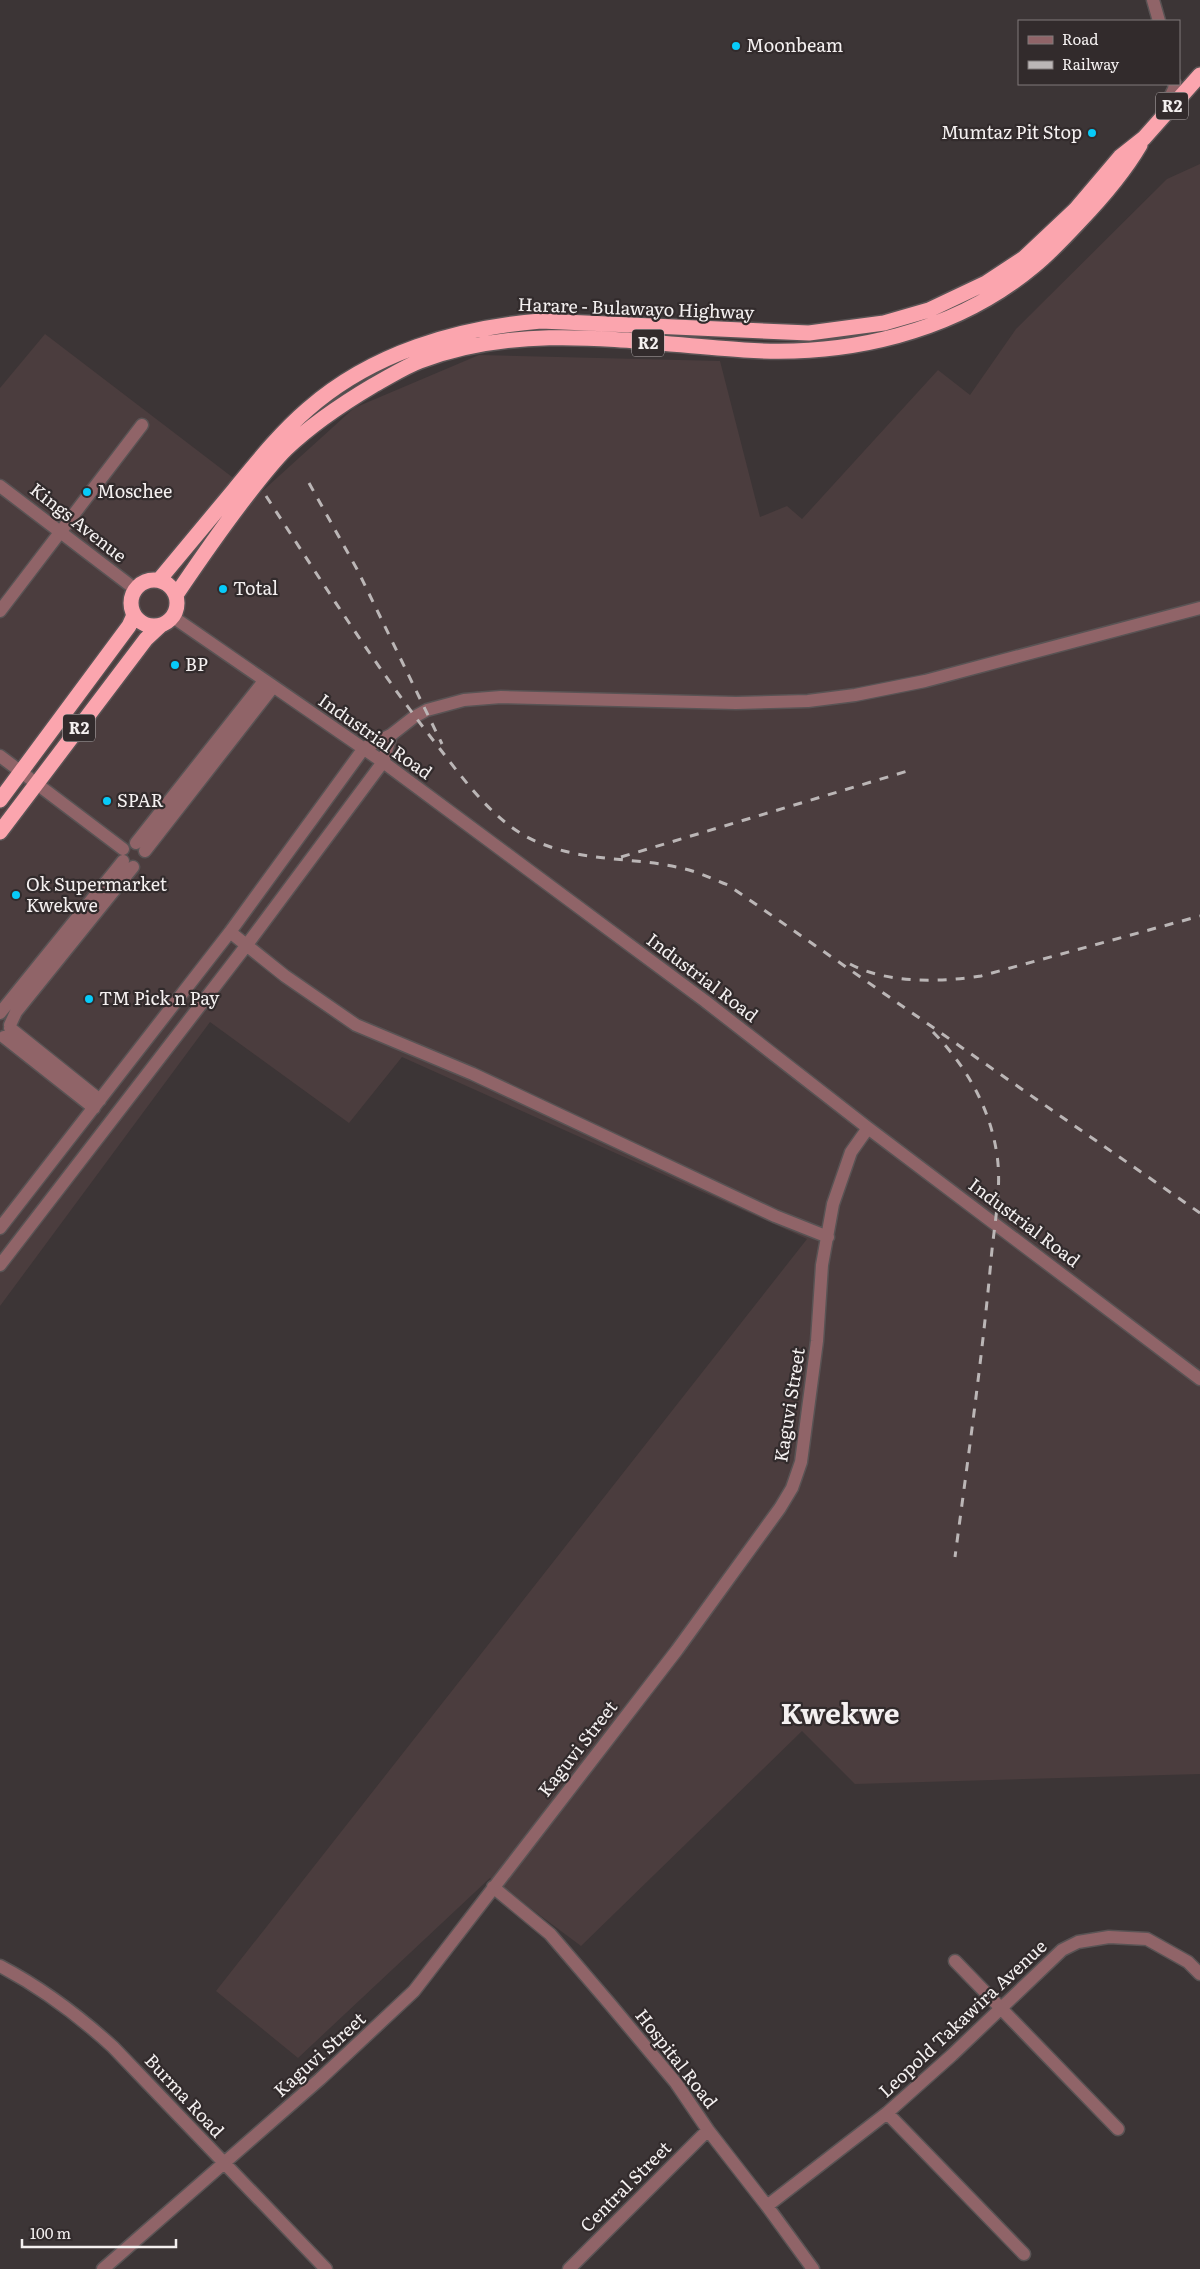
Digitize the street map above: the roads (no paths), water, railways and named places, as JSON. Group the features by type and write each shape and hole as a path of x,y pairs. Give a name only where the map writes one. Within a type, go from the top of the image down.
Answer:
{"highway":[{"name":"Harare - Bulawayo Highway","path":"159,580 277,438 308,409 342,383 401,353 448,335 499,324 541,321 809,333 884,323 948,302 986,283 1024,258 1075,210 1120,157 1144,138 1200,75"},
{"name":"Harare - Bulawayo Highway","path":"167,621 177,603 176,595 212,542 259,480 284,451 336,407 419,361 467,347 512,338 562,337 792,352 837,349 910,332 942,321 1008,286 1034,266 1058,244 1110,188 1129,164 1144,138"},
{"path":"200,532 212,542"},
{"path":"167,621 146,625 134,615 130,600 135,589 144,582 159,580 166,583 176,595"},
{"name":"R2","path":"0,800 129,626 134,615"},
{"name":"R2","path":"0,832 146,639 167,621"},
{"path":"93,675 109,688"}],"street":[{"path":"1153,0 1159,20"},
{"path":"1157,123 1175,85"},
{"path":"0,611 142,425"},
{"name":"Kings Avenue","path":"0,486 135,589"},
{"path":"0,1265 246,946 383,762 391,735 396,729 427,710 464,700 501,697 744,703 808,701 925,681 1200,608"},
{"name":"Industrial Road","path":"167,621 268,684 364,748 705,1001 868,1128 1200,1379"},
{"path":"0,756 126,859 143,862 140,847 268,684"},
{"path":"0,1228 230,932 364,748 391,735"},
{"path":"97,1104 4,1026 126,859 128,844 140,847"},
{"path":"230,932 246,946 356,1025 473,1074 775,1216 828,1237"},
{"path":"150,1036 166,1048"},
{"name":"Kaguvi Street","path":"102,2269 347,2055 414,1991 437,1964 493,1887 677,1650 780,1508 792,1488 801,1462 817,1341 822,1265 833,1204 851,1152 868,1128"},
{"name":"Hospital Road","path":"493,1887 550,1934 676,2083 708,2130 813,2269"},
{"name":"Leopold Takawira Avenue","path":"767,2206 887,2113 952,2055 1062,1950 1078,1942 1109,1937 1147,1939 1188,1962 1200,1974"},
{"path":"955,1961 999,2009 1118,2129"},
{"name":"Burma Road","path":"0,1966 28,1980 84,2020 142,2076 326,2269"},
{"path":"887,2113 1024,2254"},
{"name":"Central Street","path":"569,2269 708,2130"}],"railway":[{"path":"309,483 358,571 442,744"},
{"path":"266,496 350,625 394,688 479,798 502,820 527,837 547,846 588,856 669,865 728,885 1200,1213"},
{"path":"621,857 911,770"},
{"path":"850,964 865,971 881,975 915,980 981,976 1200,916"},
{"path":"933,1032 956,1059 975,1088 994,1137 999,1181 983,1335 955,1557"}],"place":[{"name":"Moonbeam","path":"736,46"},
{"name":"Mumtaz Pit Stop","path":"1092,133"},
{"name":"Moschee","path":"87,492"},
{"name":"Total","path":"223,589"},
{"name":"BP","path":"175,665"},
{"name":"SPAR","path":"107,801"},
{"name":"Ok Supermarket Kwekwe","path":"16,895"},
{"name":"TM Pick n Pay","path":"89,999"}],"district":[{"name":"Kwekwe","path":"840,1714"}]}
